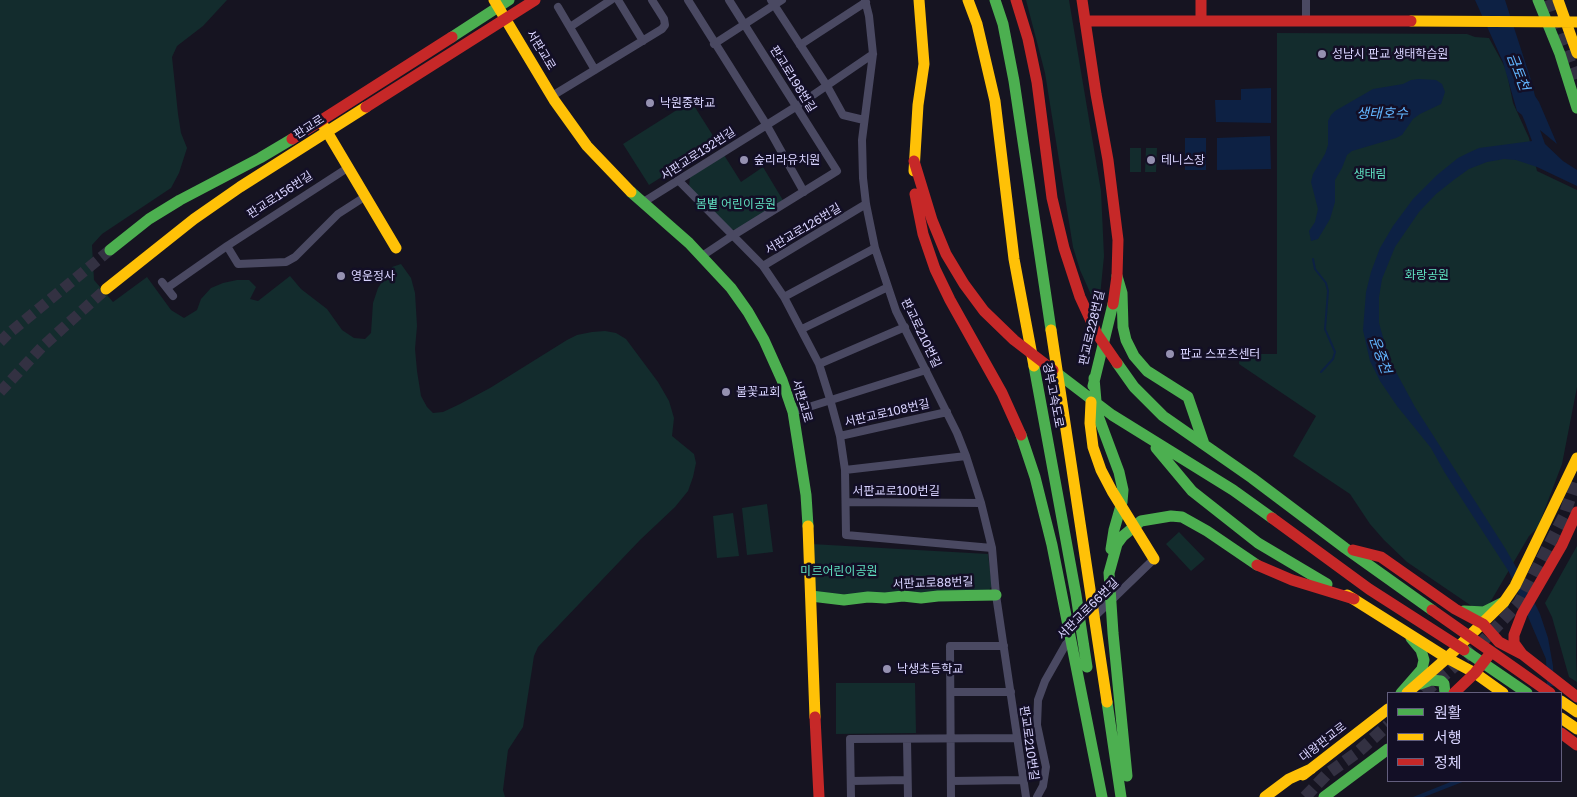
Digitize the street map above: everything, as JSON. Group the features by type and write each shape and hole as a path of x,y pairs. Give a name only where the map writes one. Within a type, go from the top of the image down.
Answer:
{"main road":[{"name":"판교로","path":"106,289 194,220 323,127 496,3 509,0"},
{"name":"판교로","path":"110,250 149,219 180,200 323,127 535,0"},
{"path":"919,0 924,64 918,105 914,161 915,198 923,234 950,300 1002,393 1020,431 1035,477 1052,545 1064,607 1082,666"},
{"name":"경부고속도로","path":"968,0 977,24 995,100 1014,259 1076,596 1082,666 1103,797"},
{"name":"경부고속도로","path":"995,0 1003,24 1014,81 1121,797"},
{"path":"1016,0 1028,39 1037,82 1052,198 1064,248 1080,297 1097,334 1134,387 1164,416 1252,478 1384,576 1549,692"},
{"name":"판교로228번길","path":"1082,0 1108,160 1118,240 1117,276 1112,310 1094,378 1090,409 1093,447 1101,470 1112,491 1154,559"},
{"path":"1201,0 1201,21"},
{"path":"1538,0 1560,54 1577,108"},
{"path":"1558,0 1572,22 1577,53"},
{"name":"서판교로","path":"496,3 573,129 642,203 702,256 731,288 748,312 775,364 793,412 804,466 819,797"},
{"path":"1085,21 1572,22"},
{"path":"323,127 396,248"},
{"path":"914,161 932,220 946,254 964,284 984,311 1014,340 1112,415 1233,490 1369,589 1489,666 1526,692"},
{"path":"1117,276 1122,293 1126,340 1134,356 1147,371 1188,397 1204,444"},
{"path":"1094,378 1098,412 1119,472 1123,490 1122,502 1114,530 1109,573 1113,633 1126,752 1128,797"},
{"path":"1148,438 1192,491 1258,543 1397,625 1502,692"},
{"path":"1408,692 1447,658 1504,602 1515,586 1577,458"},
{"path":"1455,692 1518,622 1548,571 1577,512"},
{"path":"1109,573 1117,544 1123,536 1141,521 1156,517 1182,517 1207,530 1253,563 1292,580 1354,599"},
{"path":"1345,548 1381,557 1456,609 1483,624 1499,642 1525,657 1577,698"},
{"name":"서판교로88번길","path":"811,596 844,600 868,596 921,598 996,595"},
{"path":"1456,609 1469,612 1484,612 1504,602"},
{"path":"1518,622 1514,642 1525,657"},
{"path":"1397,625 1415,642 1421,650 1424,660 1422,669 1402,692"},
{"path":"1417,685 1431,680 1441,681 1444,684 1445,692"},
{"path":"1562,702 1577,712"},
{"name":"대왕판교로","path":"1276,797 1387,710"},
{"path":"1562,719 1577,729"},
{"path":"1562,734 1577,745"},
{"path":"1324,797 1387,750"},
{"path":"1265,797 1289,779 1311,769"}],"street":[{"path":"570,27 612,0"},
{"path":"618,0 643,41"},
{"path":"552,96 662,29 665,24 664,19 652,0"},
{"path":"688,0 766,124 804,192 702,256"},
{"name":"판교로198번길","path":"729,0 837,172 804,192"},
{"path":"714,44 773,3 782,0"},
{"path":"1306,0 1306,21"},
{"name":"판교로210번길","path":"800,45 865,1 873,54 872,75 864,120 862,168 866,204 875,248 896,312 947,412 966,456 981,503 992,548 996,595 1026,797"},
{"name":"판교로198번길","path":"773,3 827,86"},
{"path":"558,7 596,70"},
{"name":"서판교로132번길","path":"642,203 797,106 873,54"},
{"path":"827,86 844,115 864,120"},
{"name":"판교로156번길","path":"173,296 164,285 348,167"},
{"name":"서판교로126번길","path":"679,181 763,266 866,204"},
{"path":"227,246 238,264 286,262 295,257 338,214 366,196"},
{"path":"784,297 875,248"},
{"name":"서판교로108번길","path":"763,266 784,297 819,364 840,436 947,412"},
{"path":"802,329 888,288"},
{"path":"819,364 905,328"},
{"path":"793,412 926,370"},
{"path":"840,436 844,470"},
{"name":"서판교로100번길","path":"966,456 844,470 846,502 981,503"},
{"path":"846,502 846,534 992,548"},
{"name":"서판교로66번길","path":"1037,797 1042,786 1046,766 1036,712 1045,681 1066,644 1154,559"},
{"path":"951,797 950,646 1004,646"},
{"name":"판교로210번길","path":"951,692 1011,692"},
{"path":"851,797 850,739 951,740 1017,738"},
{"path":"907,740 908,797"},
{"path":"851,781 907,780"},
{"path":"951,781 1023,780"}],"green space":[{"path":"0,0 227,0 203,26 177,46 172,57 181,133 187,148 179,173 171,188 102,234 92,245 94,280 113,302 147,277 171,310 184,318 197,310 201,299 211,288 223,283 249,280 256,287 250,299 258,301 290,276 301,289 327,309 342,330 354,338 365,339 371,333 373,303 378,288 392,267 401,264 411,278 415,293 417,326 415,349 421,396 433,413 443,412 460,404 490,388 567,340 577,335 592,332 605,331 616,333 626,339 658,382 669,401 674,418 672,436 694,454 696,463 688,491 675,507 640,540 538,647 534,656 523,727 508,750 503,790 505,797 0,797"},
{"path":"1026,0 1069,0 1101,191 1104,256 1098,316 1097,308 1080,270 1073,247 1045,73"},
{"name":"화랑공원","path":"1277,33 1467,34 1475,37 1489,38 1506,69 1513,103 1529,138 1537,171 1577,190 1577,387 1562,464 1538,527 1529,536 1488,606 1476,609 1407,562 1370,524 1350,494 1293,456 1316,416 1239,364 1240,354 1277,354"},
{"path":"691,101 717,142 649,185 623,144"},
{"name":"테니스장","path":"1130,148 1141,148 1141,172 1130,172"},
{"name":"테니스장","path":"1146,148 1157,148 1156,172 1145,172"},
{"name":"봄볕 어린이공원","path":"724,155 741,182 763,167 784,202 739,229 731,230 689,187 690,177"},
{"path":"767,504 773,552 747,555 742,508"},
{"path":"733,513 739,556 717,558 713,516"},
{"path":"1179,532 1205,559 1191,571 1166,544"},
{"name":"미르어린이공원","path":"811,544 988,554 992,586 987,593 822,597 814,590"},
{"path":"1577,546 1577,682 1569,677 1552,617 1545,603"},
{"path":"836,683 915,683 916,733 836,734"}],"water":[{"path":"1475,0 1505,0 1535,96 1557,144 1540,130 1545,144 1563,161 1577,170 1577,186 1537,167 1516,160 1504,159 1487,162 1469,169 1436,194 1419,212 1395,247 1382,279 1379,297 1379,323 1389,359 1415,407 1505,548 1540,614 1548,638 1554,686 1547,686 1546,659 1509,572 1431,448 1397,406 1380,381 1370,361 1363,330 1366,292 1380,248 1393,226 1413,199 1437,175 1458,158 1468,153 1479,148 1532,141 1522,115 1517,111 1503,62"},
{"name":"생태호수","path":"1419,79 1436,80 1442,84 1445,92 1441,104 1413,119 1402,135 1352,151 1347,155 1335,180 1335,202 1330,219 1318,239 1311,241 1309,231 1315,222 1318,209 1311,182 1313,174 1328,145 1328,121 1331,115 1373,89"},
{"path":"1271,88 1271,123 1216,122 1215,100 1241,100 1241,89"},
{"path":"1270,136 1271,169 1217,170 1217,138"},
{"path":"1185,138 1206,138 1206,170 1185,170"},
{"path":"1450,782 1462,782 1424,797 1413,797"}],"waterway":[{"path":"1313,259 1315,269 1326,283 1328,291 1325,329 1335,352 1333,359 1321,372"}],"tunnel":[{"path":"1548,0 1577,82"},
{"path":"0,342 110,250"},
{"path":"0,392 42,347 106,289"},
{"path":"1425,692 1484,640 1519,603 1564,516 1577,477"},
{"path":"1305,797 1326,775 1359,751 1387,726"}],"traffic: fast":[{"path":"452,37 509,0"},
{"path":"995,0 1003,24 1014,81 1051,330"},
{"path":"1538,0 1560,54 1577,108"},
{"path":"110,250 149,219 180,200 292,139"},
{"path":"631,192 689,243 731,288 764,340 782,380 793,412 806,495 808,526"},
{"path":"1117,276 1122,293 1123,327 1126,340 1134,356 1147,371 1188,397 1204,444"},
{"path":"1093,386 1113,304"},
{"path":"1117,363 1134,387 1163,416 1252,478 1432,610"},
{"path":"1034,366 1076,595 1087,667"},
{"path":"1053,370 1112,415 1233,490 1272,518"},
{"path":"1094,378 1097,413 1119,472 1123,490 1111,549"},
{"path":"1021,435 1035,477 1052,545 1102,797"},
{"path":"1156,448 1192,491 1258,543 1327,584"},
{"path":"1127,776 1109,573 1117,544 1123,536 1141,521 1171,516 1182,517 1207,531 1257,565"},
{"path":"811,596 844,600 868,597 903,596 921,598 996,595"},
{"path":"1464,611 1484,612 1504,602"},
{"path":"1402,692 1422,669 1424,660 1421,650 1411,638"},
{"path":"1464,650 1526,692"},
{"path":"1420,684 1431,680 1441,681 1444,684 1445,692"},
{"path":"1107,702 1121,797"},
{"path":"1324,797 1387,750"}],"traffic: slow":[{"path":"494,0 554,100 587,146 631,192"},
{"path":"914,171 918,105 924,64 919,0"},
{"path":"968,0 977,24 995,101 1014,259 1034,366"},
{"path":"1558,0 1577,53"},
{"path":"1411,21 1577,22"},
{"path":"106,289 194,219 240,187 366,107"},
{"path":"323,125 396,248"},
{"path":"1051,330 1107,702"},
{"path":"1091,402 1090,423 1093,447 1101,470 1154,559"},
{"path":"1408,692 1447,658 1504,602 1515,586 1577,458"},
{"path":"808,526 815,717"},
{"path":"1347,595 1447,658"},
{"path":"1447,658 1475,673 1502,692"},
{"path":"1562,702 1577,712"},
{"path":"1303,775 1387,710"},
{"path":"1562,719 1577,729"},
{"path":"1265,797 1289,779 1311,769"}],"traffic: jam":[{"path":"366,107 535,0"},
{"path":"1016,0 1028,39 1037,82 1052,198 1064,248 1080,297 1097,334 1117,363"},
{"path":"1082,0 1108,160 1118,240 1117,276 1113,304"},
{"path":"1201,0 1201,21"},
{"path":"1085,21 1411,21"},
{"path":"292,139 452,37"},
{"path":"914,161 932,220 946,254 964,284 984,311 1014,340 1053,370"},
{"path":"915,194 923,234 935,269 950,300 1002,393 1021,435"},
{"path":"1522,654 1514,643 1514,635 1522,614 1562,545 1577,512"},
{"path":"1272,518 1369,589 1464,650"},
{"path":"1353,550 1381,557 1455,609 1483,624"},
{"path":"1257,565 1292,580 1354,599"},
{"path":"1432,610 1549,692"},
{"path":"1483,624 1499,642 1522,654 1577,697"},
{"path":"1455,692 1475,673 1489,655"},
{"path":"815,717 819,797"},
{"path":"1562,734 1577,745"}],"place":[{"name":"성남시 판교 생태학습원","path":"1322,54"},
{"name":"낙원중학교","path":"650,103"},
{"name":"숲리라유치원","path":"744,160"},
{"name":"테니스장","path":"1151,160"},
{"name":"영운정사","path":"341,276"},
{"name":"판교 스포츠센터","path":"1170,354"},
{"name":"불꽃교회","path":"726,392"},
{"name":"낙생초등학교","path":"887,669"}],"water label":[{"name":"금토천","path":"1518,72"},
{"name":"운중천","path":"1380,355"}],"park label":[{"name":"생태림","path":"1370,174"}]}
